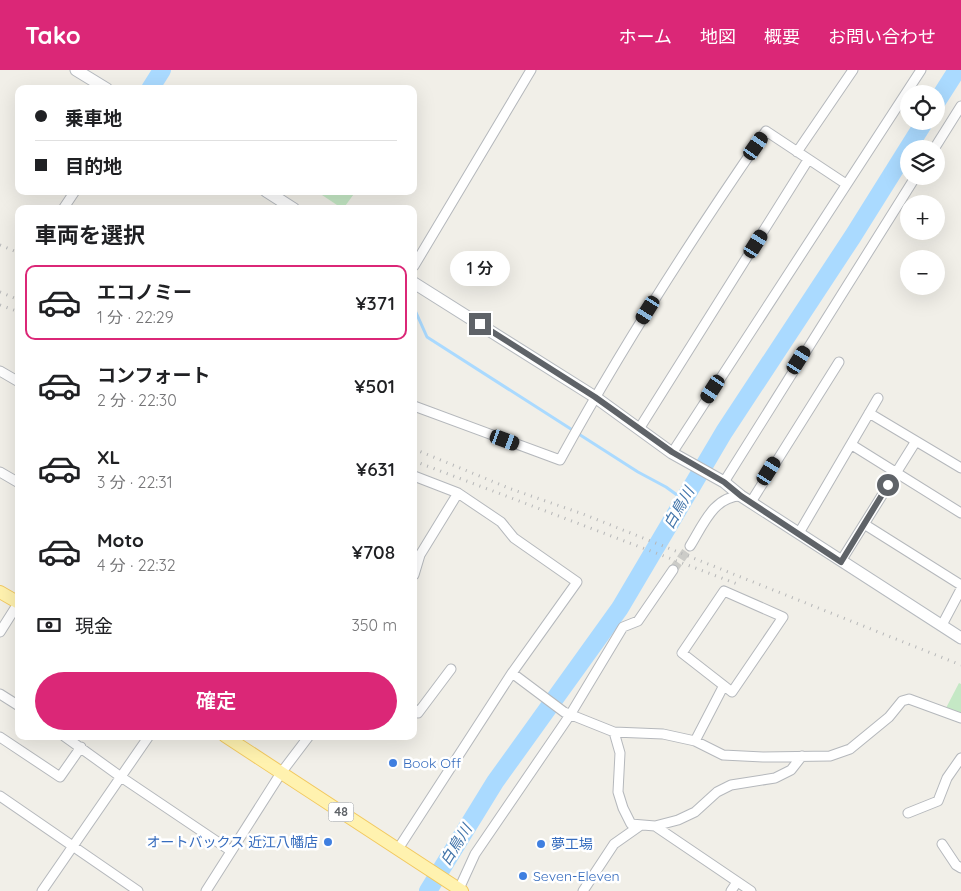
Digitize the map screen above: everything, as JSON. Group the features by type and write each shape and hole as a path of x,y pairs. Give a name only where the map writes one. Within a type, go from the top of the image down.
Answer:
{"main road":[{"path":"0,592 15,600"},
{"name":"48","path":"231,740 458,888"}],"street":[{"path":"76,70 100,85"},
{"path":"417,261 531,70"},
{"path":"797,152 852,70"},
{"path":"672,452 920,70"},
{"path":"940,140 961,106"},
{"path":"417,407 560,460 595,397 707,216 766,132 846,184"},
{"path":"639,429 808,160"},
{"path":"724,482 910,185"},
{"path":"272,195 288,205"},
{"path":"417,285 595,397 672,452 724,482 746,499 841,562 961,638"},
{"path":"746,499 839,362"},
{"path":"0,371 15,380"},
{"path":"799,533 878,398"},
{"path":"870,413 961,468"},
{"path":"841,562 916,441"},
{"path":"852,445 961,512"},
{"path":"0,472 15,481"},
{"path":"400,850 512,673 578,582 514,538 501,522 458,492 417,477"},
{"path":"417,563 458,492"},
{"path":"690,546 717,504 732,496 746,499"},
{"path":"864,524 961,587 942,625"},
{"path":"458,888 475,854 623,627 638,621 673,570"},
{"path":"724,591 783,617 732,692 723,686 682,653 724,591"},
{"path":"0,632 15,608"},
{"path":"417,712 450,669"},
{"path":"512,673 567,713 614,732 663,734 695,741 723,755 830,756 850,749 889,718 902,701 909,699 961,718"},
{"path":"695,741 723,686"},
{"path":"0,694 15,703"},
{"path":"614,732 620,753 618,792 631,824 655,826 678,820 695,812 717,792 731,785 775,778 791,770 802,756"},
{"path":"0,737 60,777 81,747"},
{"path":"70,740 121,777 231,851"},
{"path":"42,891 146,740"},
{"path":"206,891 281,773 306,740"},
{"path":"908,813 938,801 947,778 961,758"},
{"path":"0,796 138,891"},
{"path":"583,891 614,844 641,825"},
{"path":"655,826 751,891"},
{"path":"942,844 956,865 961,868"},
{"path":"731,891 737,882"}],"green space":[{"path":"322,195 353,195 346,205 337,205"},
{"path":"959,683 961,684 961,713 946,708"}],"waterway":[{"path":"153,85 162,70"},
{"name":"白鳥川","path":"945,89 957,70"},
{"name":"白鳥川","path":"428,891 495,782 620,608 724,432 853,236 919,130"},
{"path":"417,315 427,337 684,500"}],"tunnel":[{"path":"673,570 690,546"}],"railway":[{"path":"0,245 15,251"},
{"path":"0,292 15,298"},
{"path":"0,305 15,311"},
{"path":"417,450 511,489 583,514 961,665"},
{"path":"417,462 740,585"}],"place":[{"name":"Book Off","path":"393,763"},
{"name":"オートバックス 近江八幡店","path":"328,842"},
{"name":"夢工場","path":"541,844"},
{"name":"Seven-Eleven","path":"523,876"}],"route":[{"path":"480,324 595,397 672,452 724,482 741,496 841,562 888,485"}]}
